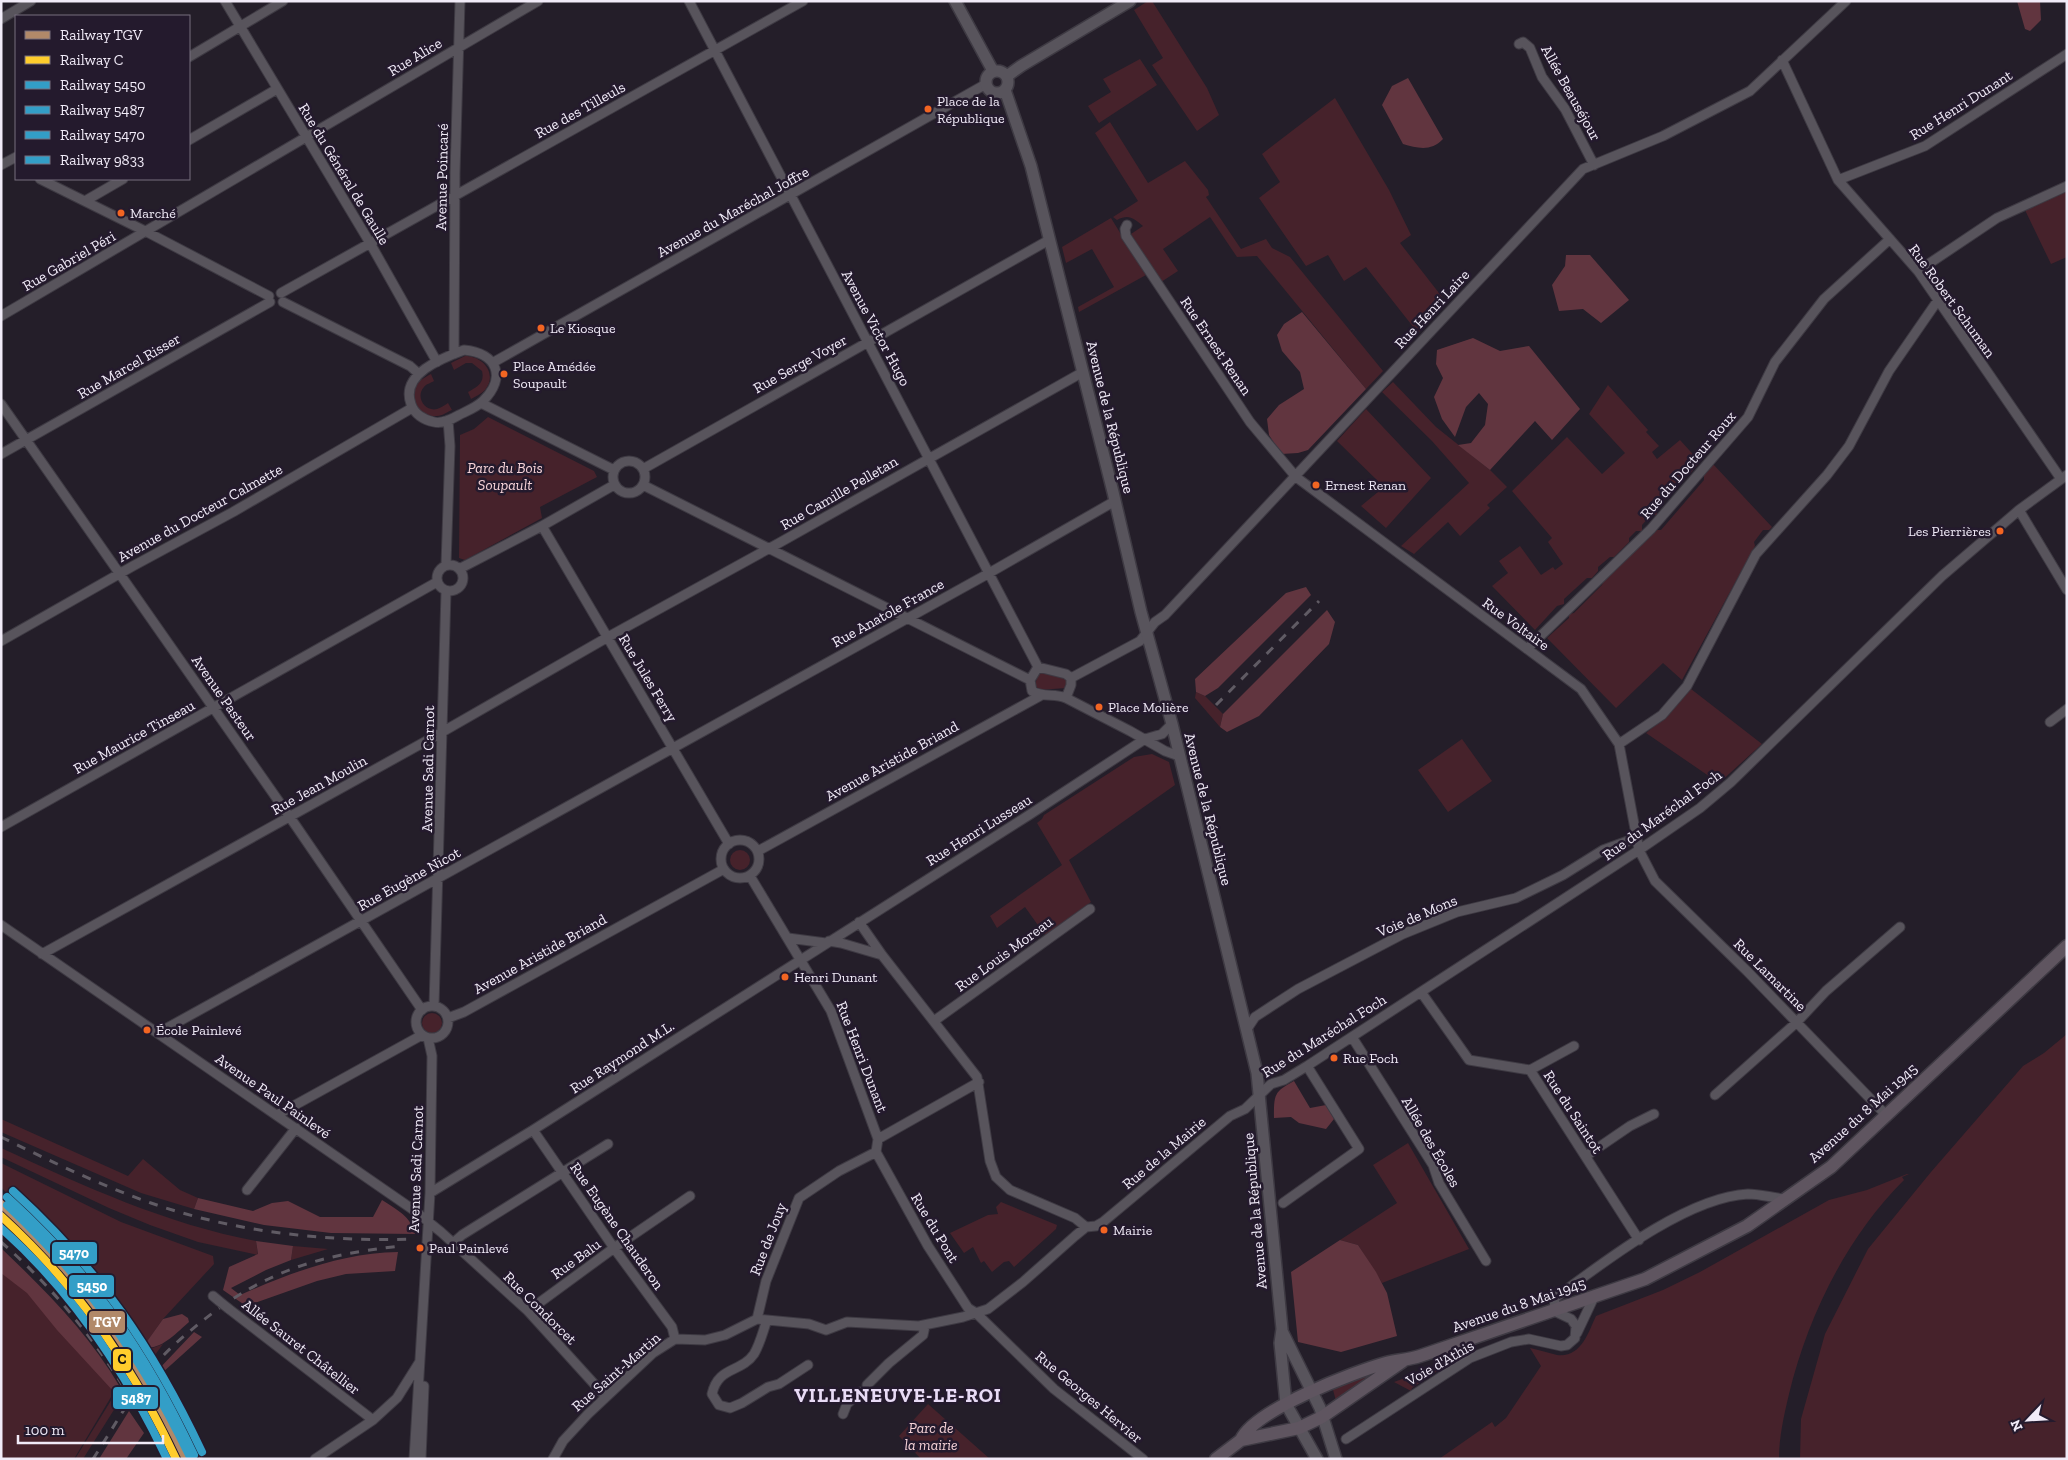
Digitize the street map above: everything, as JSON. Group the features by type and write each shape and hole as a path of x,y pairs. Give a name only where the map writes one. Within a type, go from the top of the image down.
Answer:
{"main road":[{"path":"956,1 994,71"},
{"path":"1007,76 1130,1"},
{"path":"994,71 999,71 1007,76 1008,86 1000,93 994,93 986,84 988,76 994,71"},
{"name":"Avenue de la République","path":"1005,90 1031,166 1247,1029 1257,1073 1258,1098 1263,1125 1282,1329 1280,1342 1286,1404 1317,1459"},
{"name":"Avenue du 8 Mai 1945","path":"1216,1459 1241,1440 1247,1430 1286,1404 1311,1391 1387,1362 1403,1361 1645,1279 1685,1260 1747,1226 1831,1167 2067,946"},
{"path":"1282,1329 1322,1416 1336,1459"},
{"name":"Avenue du 8 Mai 1945","path":"1241,1440 1299,1428 1322,1416 1403,1361"}],"street":[{"path":"1,19 31,1"},
{"name":"Rue du Général de Gaulle","path":"224,1 370,243 437,362"},
{"path":"190,56 284,1"},
{"name":"Avenue Poincaré","path":"454,354 455,196 460,1"},
{"name":"Rue Alice","path":"306,138 538,1"},
{"name":"Avenue Victor Hugo","path":"689,1 1038,667"},
{"name":"Rue des Tilleuls","path":"370,243 803,1"},
{"name":"Rue Henri Laire","path":"1071,678 1136,644 1155,622 1165,615 1296,477 1583,169 1663,136 1750,91 1846,1"},
{"name":"Allée Beauséjour","path":"1518,44 1524,42 1530,48 1542,76 1565,109 1594,164"},
{"name":"Rue Henri Dunant","path":"1838,180 1925,146 2067,54"},
{"name":"Rue Robert Schuman","path":"1782,60 1838,180 1918,271 2064,477"},
{"name":"Avenue du Maréchal Joffre","path":"494,362 986,84"},
{"path":"190,139 277,89"},
{"name":"Rue Gabriel Péri","path":"1,316 306,138"},
{"path":"3,163 15,157"},
{"path":"3,163 15,167"},
{"path":"42,180 147,232 269,299 282,297 370,243"},
{"path":"85,201 121,180"},
{"path":"1918,271 1998,218 2067,186"},
{"name":"Rue Ernest Renan","path":"1127,225 1125,229 1126,236 1250,422 1296,477"},
{"name":"Rue du Docteur Roux","path":"1527,649 1651,530 1748,417 1775,362 1824,299 1890,239"},
{"name":"Rue Serge Voyer","path":"643,469 1049,240"},
{"path":"282,297 410,366 419,374"},
{"name":"Rue Marcel Risser","path":"1,454 269,299"},
{"path":"1618,744 1662,715 1687,686 1756,554 1827,475 1849,446 1889,371 1938,300"},
{"path":"464,350 475,351 485,355 494,362 495,383 481,403 448,420 438,422 420,417 412,408 410,388 419,374 437,362 464,350"},
{"name":"Rue Camille Pelletan","path":"608,637 769,549 928,457 1083,372"},
{"path":"481,403 614,470"},
{"name":"Avenue Pasteur","path":"1,404 290,816 422,1010"},
{"name":"Avenue du Docteur Calmette","path":"1,640 233,512 412,408"},
{"path":"446,565 450,446 448,420"},
{"path":"628,461 636,463 643,469 644,485 637,492 628,494 620,491 614,484 612,477 614,470 620,464 628,461"},
{"name":"Rue Voltaire","path":"1296,477 1581,689 1618,744 1639,850"},
{"name":"Rue du Maréchal Foch","path":"1258,1098 1271,1084 1284,1080 1307,1066 1639,850 1700,808 1731,782 1922,595 2019,510 2064,477"},
{"path":"459,569 542,526 614,484"},
{"path":"644,485 1030,680"},
{"name":"Rue Anatole France","path":"673,748 1115,501"},
{"path":"2019,510 2067,590"},
{"name":"Rue Jules Ferry","path":"542,526 729,844"},
{"path":"451,564 459,569 462,574 460,585 457,589 446,592 437,582 441,569 451,564"},
{"name":"Rue Maurice Tinseau","path":"1,827 437,582"},
{"name":"Avenue Sadi Carnot","path":"434,1006 446,592"},
{"name":"Rue Jean Moulin","path":"42,954 608,637"},
{"path":"1066,698 1071,678 1066,674 1038,667 1030,680 1032,690 1040,696 1057,695 1066,698 1164,751 1179,756"},
{"name":"Avenue Aristide Briand","path":"758,851 1040,696"},
{"path":"2050,722 2067,709"},
{"name":"Rue Henri Lusseau","path":"828,942 1145,740 1162,734 1172,724"},
{"name":"Rue Eugène Nicot","path":"158,1033 673,748"},
{"name":"Voie de Mons","path":"1247,1029 1255,1017 1298,989 1403,934 1457,912 1516,898 1563,875 1603,850 1636,838"},
{"path":"745,840 755,846 758,851 760,862 758,868 750,876 732,877 724,869 722,852 734,841 745,840"},
{"name":"Rue Lamartine","path":"1639,850 1659,886 1797,1022 1887,1116"},
{"name":"Avenue Aristide Briand","path":"448,1018 464,1012 724,869"},
{"path":"750,876 801,960"},
{"name":"Rue Louis Moreau","path":"934,1021 1090,909"},
{"path":"859,922 882,955 972,1070 979,1082 990,1161 996,1177 1010,1190 1075,1218 1086,1228"},
{"name":"Avenue Paul Painlevé","path":"1,925 296,1128 412,1209 428,1223"},
{"path":"1715,1095 1797,1022 1826,991 1900,927"},
{"path":"788,938 841,943 882,955"},
{"name":"Rue Raymond M.L.","path":"430,1193 533,1130 828,942"},
{"name":"Rue Henri Dunant","path":"801,960 831,1011 878,1139"},
{"name":"Rue du Saintot","path":"1421,992 1469,1060 1530,1070 1639,1240"},
{"path":"277,1115 425,1037 438,1038 445,1032 448,1018 442,1010 434,1006 422,1010 416,1022 425,1037"},
{"name":"Avenue Sadi Carnot","path":"421,1459 420,1361 430,1193 432,1056 425,1037"},
{"name":"Allée des Écoles","path":"1352,1037 1433,1165 1439,1183 1486,1261"},
{"path":"1530,1070 1574,1046"},
{"path":"1283,1203 1359,1149 1307,1066"},
{"path":"876,1152 878,1139 979,1082"},
{"name":"Rue de la Mairie","path":"976,1313 988,1309 1086,1228 1103,1222 1230,1116 1244,1109 1258,1098"},
{"path":"1586,1156 1630,1126 1654,1114"},
{"path":"247,1190 296,1128"},
{"name":"Rue Eugène Chauderon","path":"533,1130 614,1248 672,1327 675,1339"},
{"path":"453,1243 562,1171 608,1144"},
{"name":"Rue du Pont","path":"876,1152 928,1246 968,1308 976,1313"},
{"name":"Rue de Jouy","path":"757,1319 766,1281 799,1198 839,1171 876,1152"},
{"path":"1577,1333 1576,1326 1572,1320 1554,1311 1555,1298 1665,1223 1712,1200 1749,1194 1786,1199"},
{"name":"Rue Balu","path":"528,1311 614,1248 690,1196"},
{"name":"Rue Condorcet","path":"428,1223 453,1243 528,1311 606,1397"},
{"path":"1577,1333 1594,1297"},
{"name":"Allée Sauret Châtellier","path":"216,1298 373,1420"},
{"path":"757,1319 809,1324 826,1330 847,1322 925,1326 976,1313"},
{"name":"Rue Georges Hervier","path":"976,1313 1054,1390 1143,1459"},
{"name":"Rue Saint-Martin","path":"553,1459 570,1433 654,1353 675,1339 705,1340 724,1335 757,1319"},
{"path":"767,1320 754,1354 747,1362 717,1379 712,1394 719,1405 730,1408 742,1403 768,1386 779,1384 808,1366"},
{"path":"867,1385 889,1363 923,1335 925,1326"},
{"name":"Voie d'Athis","path":"1346,1439 1470,1358 1511,1342 1529,1340 1561,1346 1567,1345 1577,1333"},
{"path":"315,1459 373,1420 402,1392 420,1361"},
{"path":"402,1392 420,1402"},
{"path":"843,1414 847,1404 860,1392"},
{"name":"Avenue Sadi Carnot","path":"414,1459 420,1402"}],"green space":[{"path":"1148,1 1152,1 1207,88 1219,115 1197,131 1152,65 1163,58 1134,10"},
{"path":"1140,59 1157,85 1099,123 1088,106 1111,92 1103,79"},
{"path":"1335,98 1389,190 1411,235 1400,243 1446,302 1418,333 1366,267 1344,281 1328,255 1306,266 1259,198 1280,182 1262,154"},
{"path":"1110,122 1148,183 1185,161 1208,190 1209,195 1206,197 1241,249 1266,239 1272,248 1290,257 1383,371 1366,389 1257,256 1237,257 1210,217 1163,249 1178,271 1161,282 1131,234 1143,226 1131,218 1125,217 1117,220 1113,217 1138,201 1095,133"},
{"path":"2067,191 2067,257 2051,264 2025,210"},
{"path":"1111,218 1146,275 1079,312 1078,307 1114,287 1092,249 1066,263 1062,247"},
{"path":"465,356 478,359 483,363 487,367 490,378 485,390 471,399 468,392 481,382 483,375 482,371 472,363 466,363 454,370 451,363"},
{"path":"431,374 434,381 427,384 421,391 421,399 425,406 433,409 438,409 448,403 452,410 439,416 425,414 414,401 415,389 418,383"},
{"path":"1393,382 1436,427 1490,470 1507,487 1487,505 1490,508 1460,536 1448,522 1414,554 1401,546 1469,483 1432,441 1382,392"},
{"path":"1608,385 1648,430 1646,432 1659,446 1652,452 1657,459 1680,440 1700,462 1656,509 1657,515 1651,515 1642,525 1642,531 1636,531 1629,538 1629,542 1614,557 1610,557 1598,567 1598,571 1592,578 1587,578 1564,599 1564,604 1557,606 1535,630 1492,586 1508,573 1499,561 1520,546 1541,575 1553,567 1555,570 1563,564 1548,542 1552,538 1512,491 1567,437 1602,474 1625,453 1589,414"},
{"path":"1366,409 1431,478 1386,528 1361,506 1384,487 1337,441"},
{"name":"Parc du Bois Soupault","path":"488,417 594,471 597,477 540,507 542,518 465,560 459,558 460,435 474,429"},
{"path":"1713,464 1772,527 1769,530 1763,530 1754,542 1755,546 1682,680 1663,663 1616,708 1547,638 1569,618 1569,614 1574,613 1602,585 1604,578 1656,530 1661,530 1704,480 1704,474"},
{"path":"1043,672 1066,679 1066,688 1039,690 1035,685 1038,675"},
{"path":"1691,689 1762,744 1719,783 1646,733 1665,717"},
{"path":"1196,692 1205,696 1223,714 1220,727 1195,698"},
{"path":"1462,739 1492,781 1448,812 1418,770"},
{"path":"1152,754 1169,762 1175,785 1069,860 1091,902 1045,935 1025,907 997,928 990,916 1062,865 1037,823 1044,815 1134,757"},
{"path":"740,850 747,853 750,860 747,867 740,870 733,867 730,860 733,853"},
{"path":"428,1013 436,1013 442,1019 442,1027 436,1033 428,1033 422,1027 422,1019"},
{"path":"2067,1034 2067,1459 1800,1459 1801,1419 1825,1334 1868,1249 1931,1172 2023,1066 2044,1053"},
{"path":"1,1119 128,1176 143,1159 180,1190 198,1198 194,1209 141,1193 1,1132"},
{"path":"1408,1143 1469,1249 1382,1283 1358,1245 1340,1240 1397,1203 1373,1165"},
{"path":"1,1148 94,1190 158,1214 190,1225 256,1241 258,1255 198,1242 109,1208 1,1157"},
{"path":"1,1163 121,1222 213,1256 214,1264 163,1319 144,1346 150,1349 163,1344 147,1366 87,1277 78,1272 1,1187"},
{"path":"1909,1174 1902,1177 1904,1180 1864,1227 1847,1253 1818,1307 1797,1365 1789,1394 1781,1434 1779,1459 1439,1459 1492,1422 1495,1427 1506,1418 1541,1366 1530,1348 1557,1355 1572,1353 1586,1337 1596,1316 1663,1290 1700,1272 1829,1200 1867,1190"},
{"path":"1001,1202 1057,1225 1056,1229 1014,1267 1009,1261 1004,1262 992,1272 984,1261 981,1263 973,1247 964,1253 950,1233 988,1215 998,1214 996,1207"},
{"path":"293,1246 328,1249 291,1260"},
{"path":"1,1258 120,1387 122,1397 83,1459 75,1459 118,1389 114,1392 74,1459 1,1459"},
{"path":"1463,1357 1455,1363 1452,1361 1412,1388 1411,1391 1394,1382"},
{"path":"1367,1374 1372,1376 1336,1401 1332,1386"},
{"name":"Parc de la mairie","path":"928,1404 990,1459 921,1459 899,1436"}],"shaded area":[{"path":"2017,1 2040,1 2041,20 2030,31 2025,29"},
{"path":"1408,78 1443,139 1434,146 1419,148 1403,144 1382,105 1392,86"},
{"path":"1566,255 1590,255 1629,300 1601,323 1583,309 1559,311 1552,285 1565,266"},
{"path":"1302,312 1366,389 1308,450 1298,453 1281,454 1269,435 1267,419 1279,405 1304,389 1300,372 1282,351 1277,335 1284,324"},
{"path":"1473,338 1500,351 1529,346 1580,409 1552,440 1535,421 1490,470 1458,445 1471,443 1485,425 1488,404 1479,393 1466,407 1455,437 1442,419 1434,397 1443,378 1436,364 1437,350"},
{"path":"1306,587 1311,595 1218,688 1205,696 1196,692 1195,679 1286,593"},
{"path":"1327,610 1335,622 1329,644 1259,716 1227,732 1220,727 1223,714"},
{"path":"1294,1081 1310,1108 1326,1105 1334,1119 1326,1129 1299,1123 1291,1117 1274,1118 1276,1095 1282,1088"},
{"path":"198,1198 253,1211 272,1203 288,1201 320,1217 373,1217 382,1200 407,1218 415,1234 331,1233 264,1225 194,1209"},
{"path":"1340,1240 1358,1245 1376,1272 1387,1293 1397,1336 1341,1352 1298,1342 1291,1272"},
{"path":"256,1241 293,1246 291,1260 266,1270 231,1288 240,1295 297,1272 337,1260 377,1253 398,1252 395,1271 346,1274 317,1281 246,1306 223,1290 229,1267 258,1254"},
{"path":"1,1248 50,1296 95,1349 120,1387 114,1392 57,1330 27,1293 1,1273"},
{"path":"182,1314 188,1318 189,1322 173,1336 162,1344 150,1348 143,1347 163,1319"},
{"path":"194,1332 202,1337 162,1373 157,1371"},
{"path":"158,1384 164,1384 191,1425 203,1459 195,1459 177,1417"},
{"path":"129,1411 144,1433 126,1459 99,1459"}],"railway":[{"path":"1216,705 1319,601"},
{"path":"1,1137 75,1172 132,1196 183,1213 215,1221 247,1228 314,1237 381,1240 414,1239"},
{"path":"1,1197 35,1230 84,1288"},
{"path":"1,1225 28,1250 76,1304 97,1333 136,1394 168,1459"},
{"path":"1,1242 39,1278 74,1317 105,1359 134,1404"},
{"path":"93,1459 154,1366 183,1337 225,1304 271,1277 319,1260 345,1254 401,1246"}],"rail line":[{"name":"5470","path":"13,1191 72,1250 121,1311 164,1378 202,1452"},
{"name":"5450","path":"7,1197 65,1255 114,1316 156,1382 194,1455"},
{"name":"TGV","path":"1,1204 59,1262 107,1322 149,1387 186,1459"},
{"name":"9833","path":"7,1205 62,1262 110,1321 152,1385 189,1455"},
{"name":"C","path":"1,1216 29,1242 101,1328 141,1391 176,1459"},
{"name":"5487","path":"1,1228 52,1279 96,1335 134,1395 167,1459"}],"place":[{"name":"Place de la République","path":"928,109"},
{"name":"Marché","path":"121,213"},
{"name":"Le Kiosque","path":"541,328"},
{"name":"Place Amédée Soupault","path":"504,374"},
{"name":"Ernest Renan","path":"1316,485"},
{"name":"Les Pierrières","path":"2000,531"},
{"name":"Place Molière","path":"1099,707"},
{"name":"Henri Dunant","path":"785,977"},
{"name":"École Painlevé","path":"147,1030"},
{"name":"Rue Foch","path":"1334,1058"},
{"name":"Mairie","path":"1104,1230"},
{"name":"Paul Painlevé","path":"420,1248"}],"district":[{"name":"VILLENEUVE-LE-ROI","path":"898,1395"}]}
